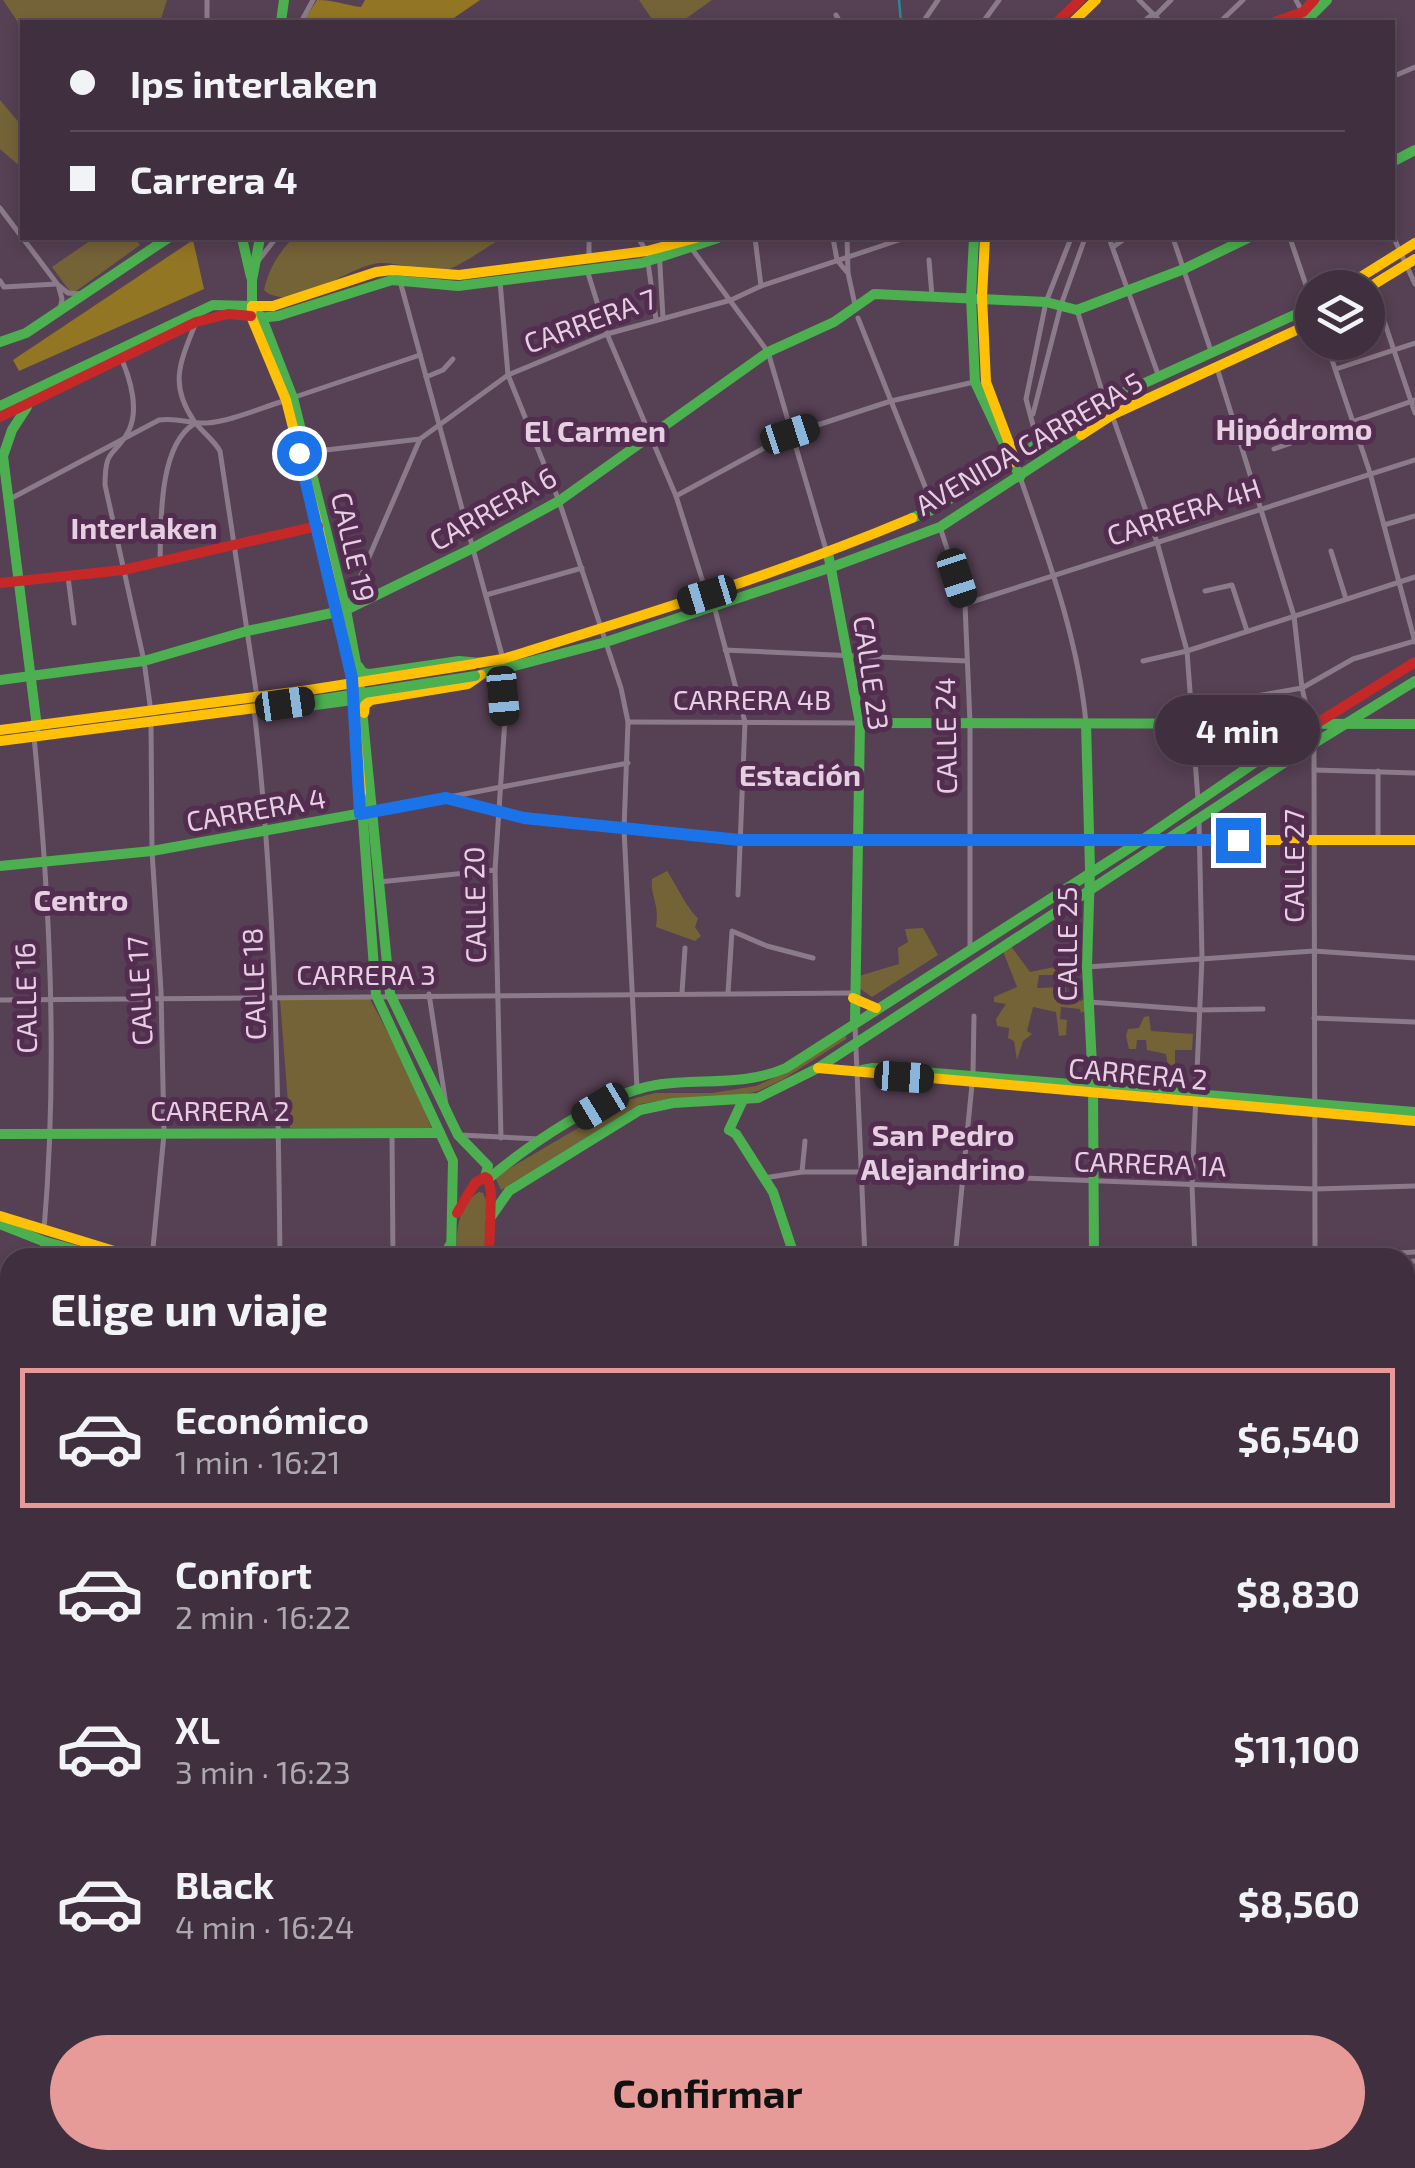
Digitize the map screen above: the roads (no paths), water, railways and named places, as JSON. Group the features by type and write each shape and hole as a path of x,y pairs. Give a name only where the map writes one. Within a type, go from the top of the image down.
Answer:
{"main road":[{"path":"1060,20 1080,0"},
{"path":"1077,20 1096,0"},
{"path":"1305,20 1314,0"},
{"path":"1305,20 1328,0"},
{"path":"0,342 26,332 165,240"},
{"path":"242,240 250,277"},
{"path":"250,277 260,240"},
{"path":"974,240 976,297"},
{"path":"976,297 985,240"},
{"path":"1077,310 1184,270 1244,240"},
{"path":"0,418 212,305 255,313 376,272 459,275 654,255 694,243"},
{"path":"1372,270 1415,243"},
{"path":"120,354 196,322 228,314 255,313 392,280 401,285 458,286 588,262"},
{"path":"1385,277 1410,262"},
{"name":"CALLE 19","path":"250,277 255,313 290,399 359,679 376,995 454,1160 450,1248"},
{"name":"CARRERA 6","path":"0,680 144,661 248,631 342,611 473,548 559,501 768,352 826,326 874,294 1046,302 1077,310"},
{"name":"CALLE 25","path":"976,297 981,382 1020,477"},
{"path":"855,305 858,318"},
{"name":"AVENIDA CARRERA 5","path":"0,741 35,732 257,705 478,669 707,595 828,553 934,509 1105,402 1295,313"},
{"name":"AVENIDA CARRERA 5","path":"478,669 499,672 606,642 940,527 1112,415 1295,330"},
{"path":"0,406 24,402"},
{"name":"CALLE 16","path":"24,402 2,441 35,732"},
{"name":"CALLE 19","path":"303,452 318,526 342,611 366,811 380,882 390,994 458,1135 490,1175"},
{"path":"0,582 123,570 318,526"},
{"name":"CALLE 23","path":"828,553 860,723 854,1021"},
{"path":"342,611 352,623 358,667 364,673 459,661 478,669 468,684 371,700 365,705 366,811"},
{"path":"454,1220 468,1192 490,1175 638,1088 742,1084 769,1076 1139,842 1312,724 1415,662"},
{"path":"490,1218 509,1191 640,1110 672,1103 743,1100 783,1088 818,1068 1415,681"},
{"path":"257,705 270,711 353,700"},
{"name":"CARRERA 4B","path":"860,723 1415,724"},
{"name":"CALLE 25","path":"1086,723 1094,1248"},
{"name":"AVENIDA CARRERA 5","path":"0,730 35,732"},
{"name":"CARRERA 4","path":"0,866 152,851 446,798 524,818 740,840 1415,840"},
{"path":"853,996 876,1008"},
{"name":"CARRERA 2","path":"818,1068 870,1075 972,1078 1198,1097 1415,1121"},
{"path":"426,1102 435,1103 438,1095"},
{"path":"743,1100 729,1130 736,1134 773,1192 792,1248"},
{"name":"CARRERA 2","path":"1378,1114 1415,1112"},
{"path":"440,1133 447,1113"},
{"name":"CARRERA 2","path":"0,1134 440,1133"},
{"path":"489,1248 490,1175"},
{"path":"0,1216 77,1248"},
{"path":"0,1224 94,1248"}],"street":[{"path":"1139,0 1159,20"},
{"path":"1146,20 1171,0"},
{"path":"1222,20 1242,0"},
{"path":"1296,0 1305,20"},
{"path":"836,14 839,20"},
{"path":"0,208 20,235"},
{"path":"24,240 57,284 68,293 81,294"},
{"path":"256,263 274,240"},
{"path":"588,240 588,262 607,334 676,496 707,595"},
{"path":"640,240 654,255 660,319"},
{"path":"755,240 761,286"},
{"path":"833,240 838,260 848,273"},
{"path":"847,240 848,273 855,305"},
{"name":"CARRERA 7","path":"303,452 420,439 508,375 607,334 732,300 761,286 899,240"},
{"path":"1042,442 1026,399 1046,302 1070,240"},
{"path":"1032,416 1060,305 1084,240"},
{"path":"1110,240 1159,377"},
{"path":"1113,247 1123,240"},
{"path":"1175,240 1212,354"},
{"path":"1291,240 1301,270"},
{"path":"1395,240 1410,262 1415,284"},
{"name":"CALLE 23","path":"694,243 768,352 828,553"},
{"path":"654,255 660,319"},
{"path":"929,260 932,296"},
{"path":"0,280 4,287 16,288 57,284"},
{"path":"500,281 508,375 559,501 622,688 628,722 624,829 638,1088"},
{"path":"57,284 62,299 60,309"},
{"path":"401,285 503,659"},
{"path":"1077,310 1105,402"},
{"path":"858,318 934,509"},
{"name":"CALLE 18","path":"196,322 178,371 180,394 196,423 220,451 257,705 275,995 280,1248"},
{"path":"1385,326 1415,413"},
{"path":"1336,369 1415,343"},
{"name":"CALLE 17","path":"120,354 130,379 132,415 129,430 105,461 105,486 144,661 151,717 152,851 164,1134 153,1248"},
{"path":"7,500 159,420 176,417 212,423 420,355"},
{"path":"426,377 443,370 452,359"},
{"path":"1246,698 1302,688 1353,659 1415,642 1370,473 1333,360"},
{"name":"CALLE 27","path":"1217,368 1294,616 1302,688 1312,724 1318,1248"},
{"path":"676,496 790,434 891,402 981,382"},
{"path":"1274,449 1413,401"},
{"path":"1112,415 1157,542 1187,650 1198,800"},
{"path":"160,562 164,474 186,429 196,423"},
{"path":"342,611 420,439"},
{"name":"CARRERA 4H","path":"965,604 1415,460"},
{"name":"CALLE 25","path":"1020,477 1055,576 1075,651 1086,723"},
{"path":"1384,525 1415,516"},
{"path":"84,525 113,520"},
{"name":"CALLE 24","path":"940,527 965,604 970,723 970,948"},
{"path":"1331,551 1346,599"},
{"path":"486,595 582,568"},
{"path":"68,577 74,623"},
{"path":"1143,661 1415,577"},
{"path":"1205,590 1232,585 1247,631"},
{"path":"714,606 745,722 738,896"},
{"path":"726,650 967,661"},
{"name":"CALLE 20","path":"499,672 506,720 495,870 501,1138"},
{"name":"CARRERA 4B","path":"628,722 860,723"},
{"name":"CALLE 16","path":"35,732 46,862 52,1134 42,1248"},
{"path":"446,798 628,763"},
{"path":"1314,770 1415,772"},
{"path":"1378,771 1378,840"},
{"path":"1195,1248 1192,1186 1202,958 1198,820"},
{"path":"380,882 495,870"},
{"path":"728,993 732,931 767,946 813,958"},
{"path":"682,993 685,948"},
{"path":"1087,966 1314,951 1415,958"},
{"name":"CARRERA 3","path":"0,1000 632,992 853,996"},
{"path":"430,994 447,1113"},
{"path":"1089,1002 1200,1010 1263,1009"},
{"path":"957,1248 974,1016"},
{"path":"1314,1018 1415,1022"},
{"name":"CALLE 23","path":"854,1021 865,1248"},
{"path":"392,1134 394,1248"},
{"path":"458,1135 548,1139"},
{"path":"802,1172 805,1140"},
{"name":"CARRERA 1A","path":"764,1178 802,1172 862,1172 1192,1186 1415,1186"}],"waterway":[{"path":"899,0 901,20"}],"district":[{"name":"Hipódromo","path":"1294,430"},
{"name":"El Carmen","path":"595,432"},
{"name":"Interlaken","path":"144,529"},
{"name":"Estación","path":"800,776"},
{"name":"Centro","path":"81,901"},
{"name":"San Pedro Alejandrino","path":"943,1153"}]}
